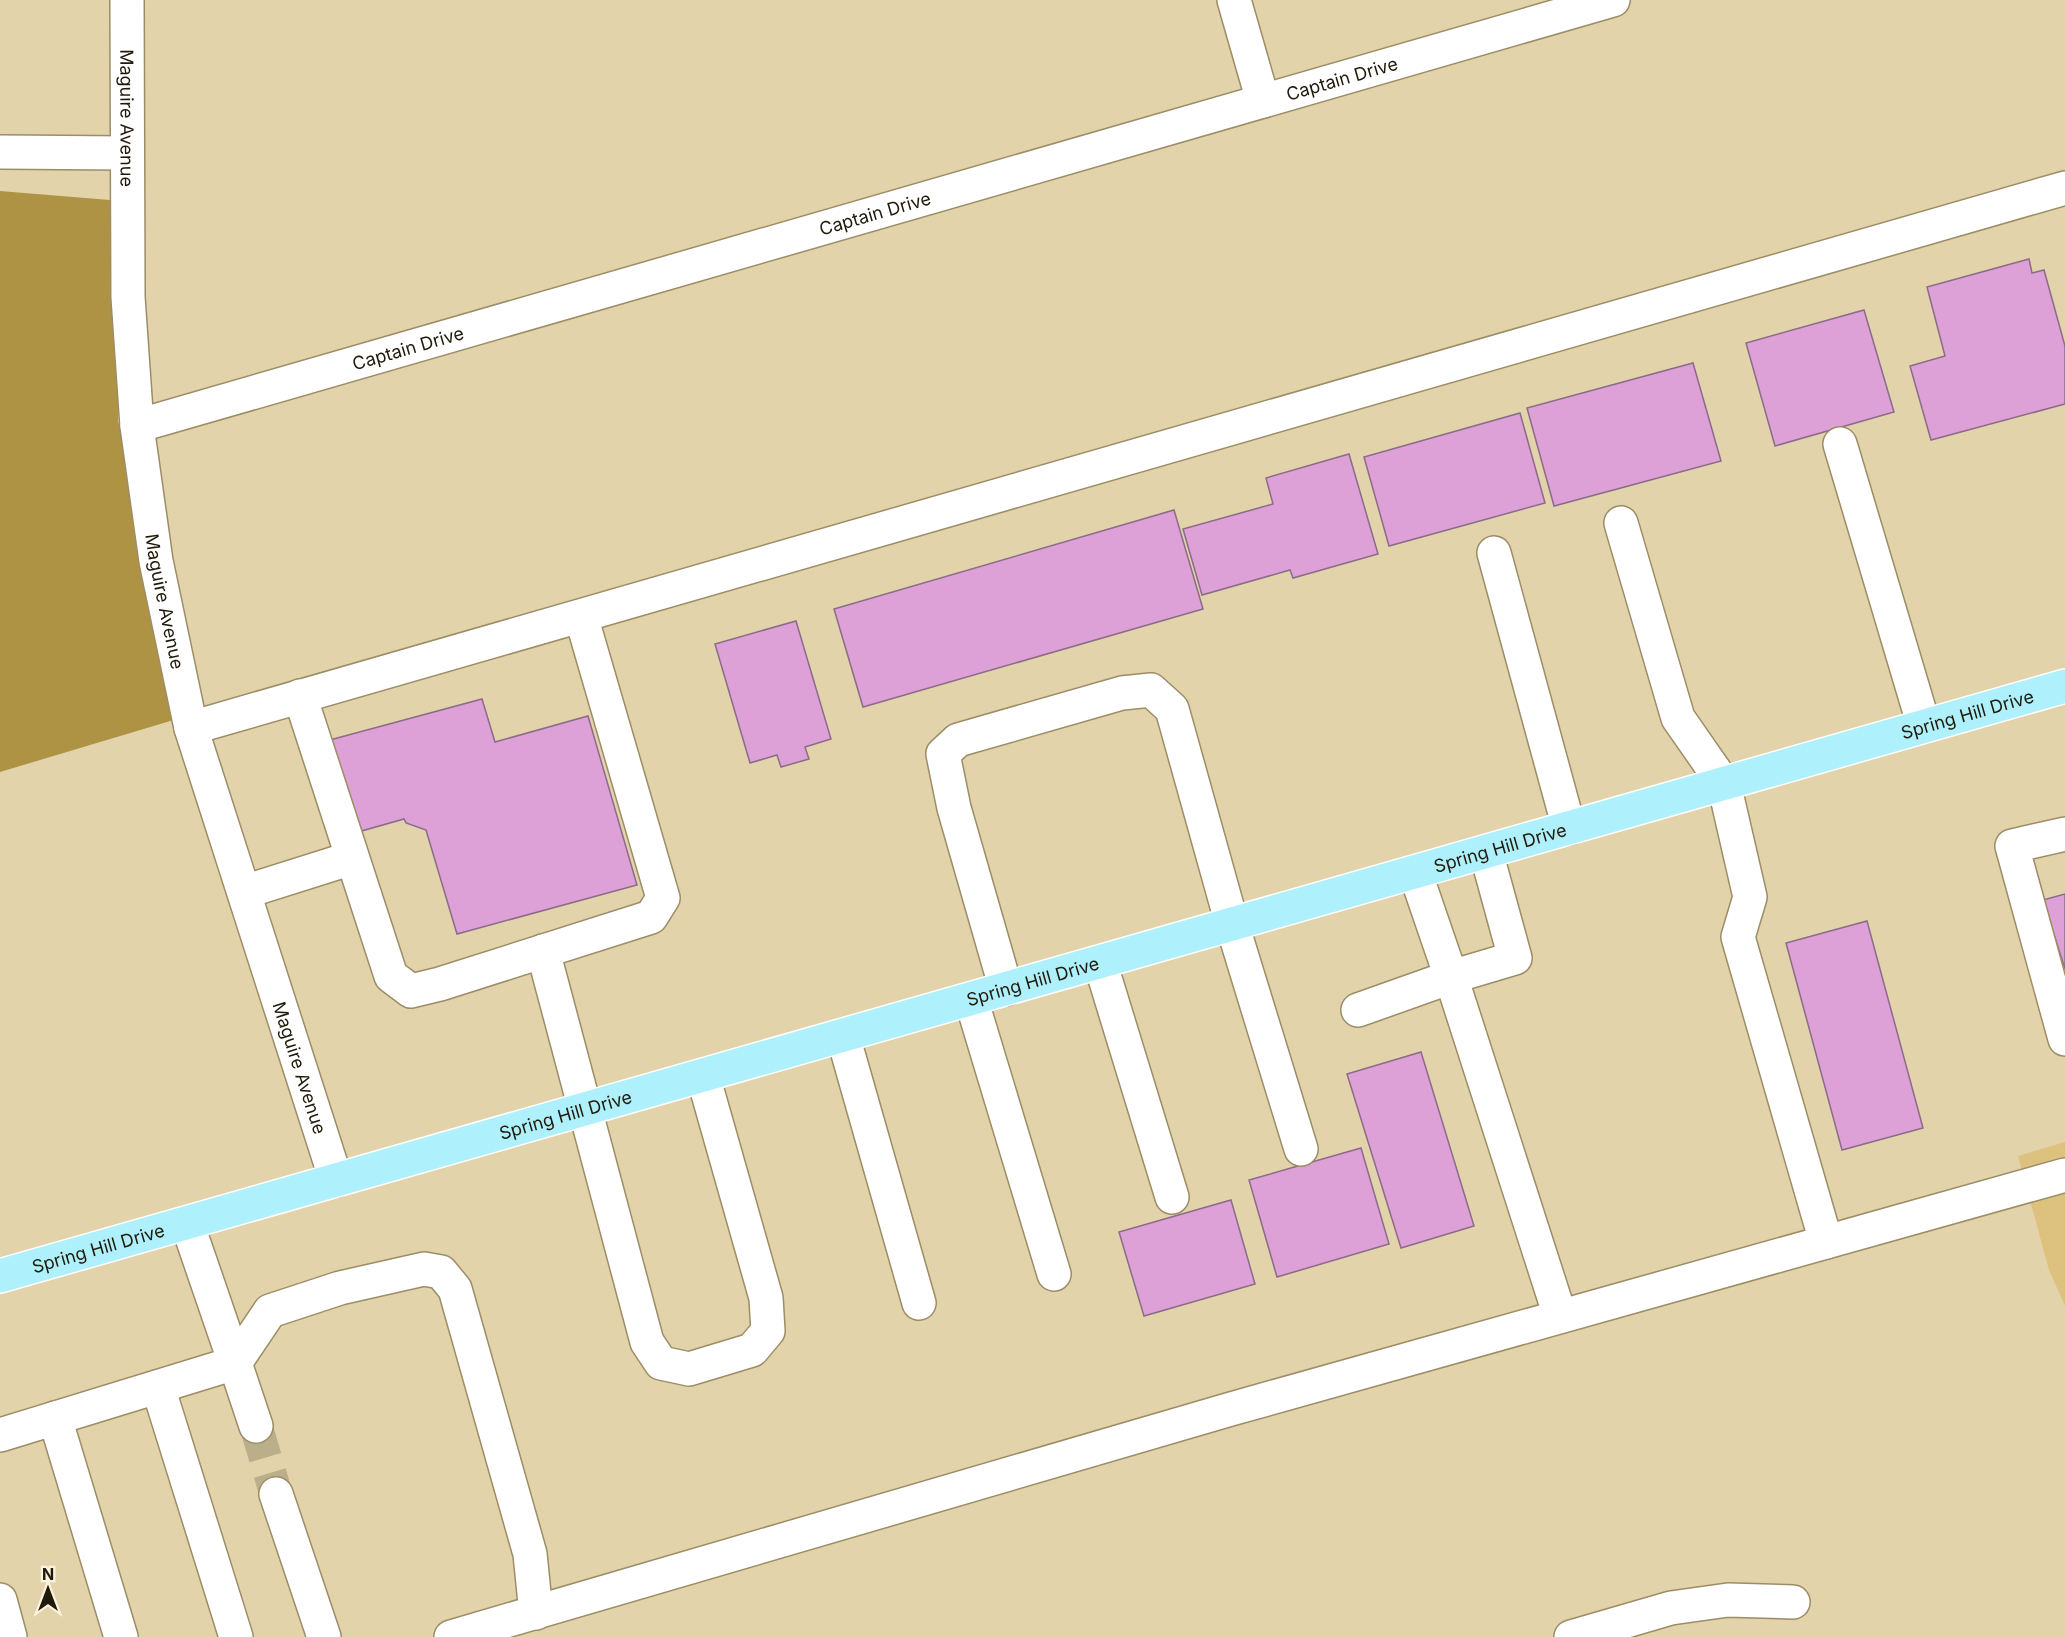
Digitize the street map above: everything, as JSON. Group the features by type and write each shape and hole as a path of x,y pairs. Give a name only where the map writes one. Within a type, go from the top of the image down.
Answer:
{"main road":[{"name":"Spring Hill Drive","path":"0,1276 2065,686"}],"street":[{"name":"Maguire Avenue","path":"127,0 128,297 137,426 156,561 191,728 336,1180"},
{"path":"1234,0 1263,101"},
{"name":"Captain Drive","path":"137,426 1613,0"},
{"path":"0,152 126,153"},
{"path":"191,728 2065,188"},
{"path":"1840,444 1924,726"},
{"path":"1621,523 1678,718 1724,784 1750,897 1737,937 1826,1242"},
{"path":"1494,553 1569,828"},
{"path":"300,696 391,976 411,991 440,984 651,917 663,898 581,616"},
{"path":"1006,989 954,808 943,754 958,740 1122,693 1151,690 1172,709 1232,924 1301,1149"},
{"path":"2065,834 2012,846 2065,1039"},
{"path":"1358,1010 1451,977 1515,958 1486,852"},
{"path":"244,892 352,858"},
{"path":"1415,872 1560,1316"},
{"path":"543,951 647,1342 661,1363 689,1369 752,1350 768,1331 766,1298 703,1076"},
{"path":"1100,962 1172,1197"},
{"path":"971,999 1054,1274"},
{"path":"843,1036 919,1303"},
{"path":"451,1637 1219,1412 2065,1175"},
{"path":"187,1223 256,1426"},
{"path":"0,1435 235,1363 270,1311 340,1288 424,1269 441,1272 455,1290 506,1465 530,1554 536,1613"},
{"path":"158,1387 236,1637"},
{"path":"55,1418 121,1637"},
{"path":"276,1494 324,1637"},
{"path":"0,1600 10,1637"},
{"path":"1571,1637 1671,1608 1728,1600 1793,1602"}],"shaded area":[{"path":"0,191 134,202 118,421 197,713 0,772"},
{"path":"2065,1142 2065,1306 2049,1270 2018,1156"}],"building":[{"path":"2029,259 2032,273 2044,270 2065,346 2065,404 1931,440 1910,366 1945,356 1927,287"},
{"path":"1864,310 1894,412 1775,446 1746,343"},
{"path":"1693,363 1721,461 1554,506 1527,408"},
{"path":"1520,413 1545,503 1389,546 1364,457"},
{"path":"1349,454 1378,554 1293,578 1290,570 1202,595 1183,529 1273,504 1266,478"},
{"path":"1174,510 1203,609 863,707 834,609"},
{"path":"796,621 831,739 805,747 809,759 781,767 777,755 750,763 715,644"},
{"path":"482,699 495,742 588,716 637,885 457,934 426,830 406,823 404,819 351,834 326,741"},
{"path":"2065,894 2065,969 2043,900"},
{"path":"1867,921 1923,1128 1842,1150 1786,943"},
{"path":"1421,1052 1474,1226 1401,1248 1347,1074"},
{"path":"1361,1148 1389,1244 1277,1277 1249,1180"},
{"path":"1231,1200 1255,1284 1144,1316 1119,1232"}],"tunnel":[{"path":"256,1426 276,1494"}]}
